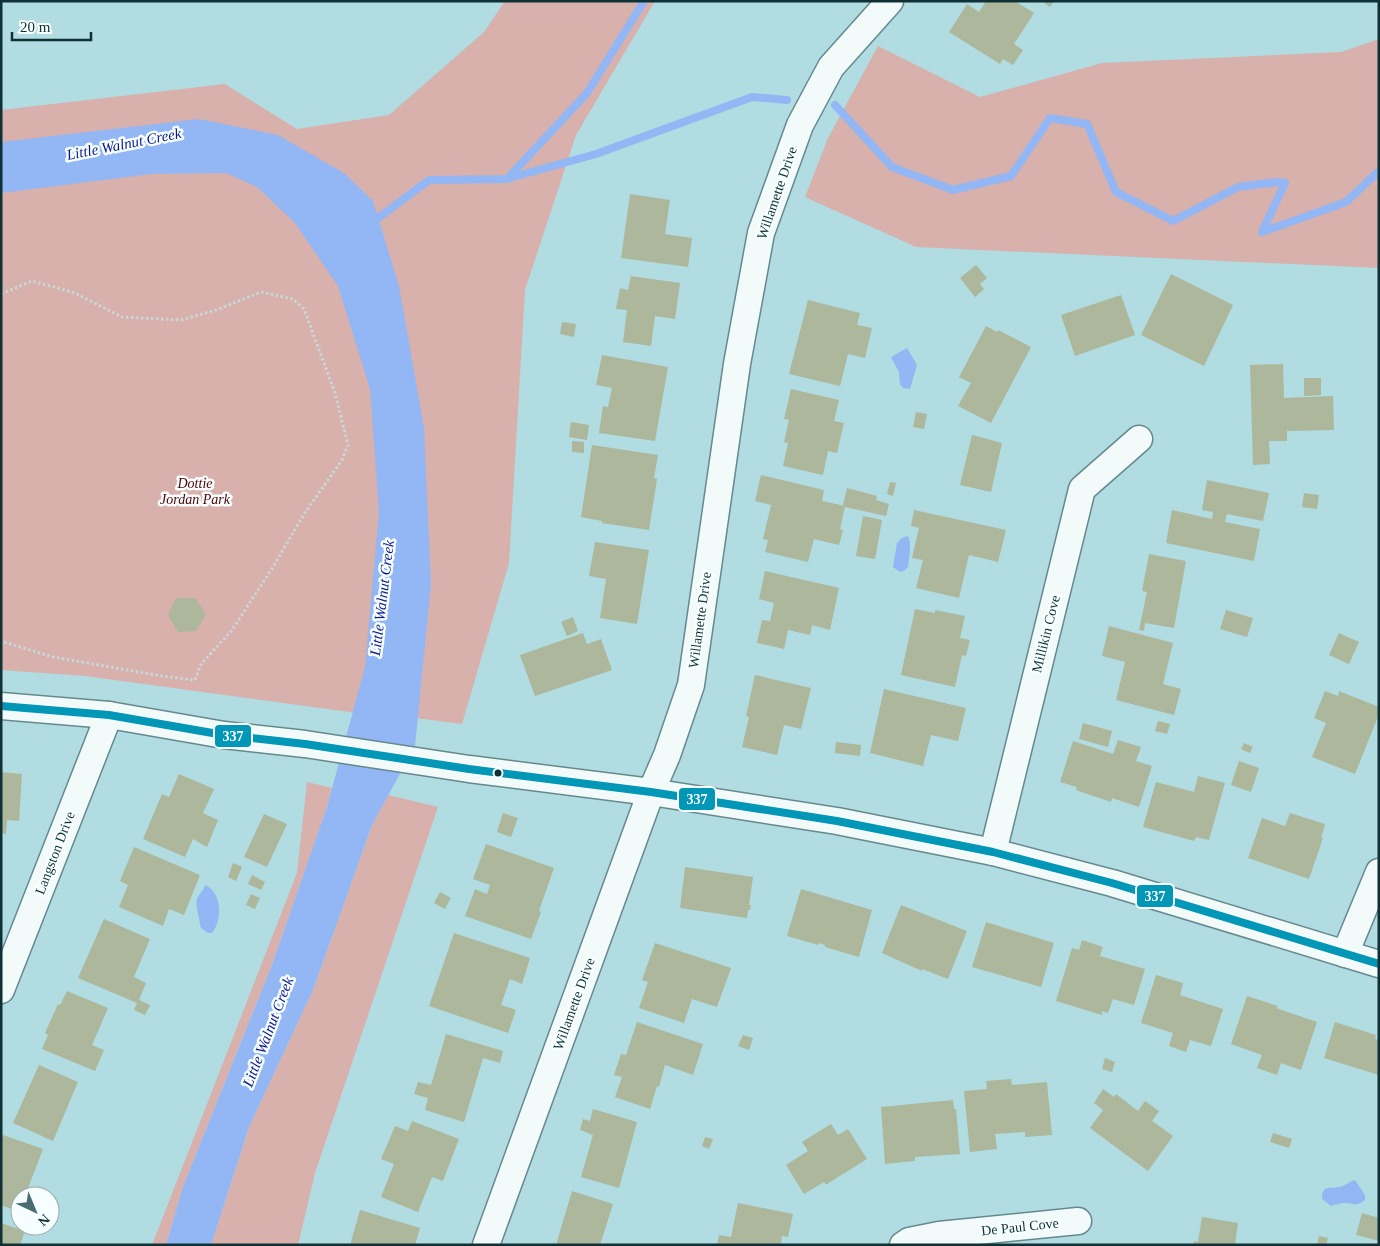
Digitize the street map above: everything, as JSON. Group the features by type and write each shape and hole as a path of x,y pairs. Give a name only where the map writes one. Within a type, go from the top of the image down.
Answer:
{"street":[{"name":"Willamette Drive","path":"486,1245 651,792 667,755 691,685 737,364 762,233 800,125 831,67 890,1"},
{"name":"Millikin Cove","path":"993,852 1082,489 1139,439"},
{"path":"1,706 109,715 224,735 305,744 469,769 651,792 837,821 993,852 1112,883 1379,964"},
{"name":"Langston Drive","path":"1,990 109,715"},
{"path":"1345,954 1379,872"},
{"name":"De Paul Cove","path":"903,1245 909,1241 939,1235 1078,1221"}],"path":[{"path":"1,294 32,281 75,293 122,317 181,320 216,310 260,292 293,299 304,309 335,393 348,445 342,460 304,514 274,567 232,630 201,664 195,680 134,672 53,657 1,641"}],"green space":[{"name":"Dottie Jordan Park","path":"505,1 655,1 576,135 525,290 509,563 462,724 370,712 364,714 85,676 1,670 1,110 225,84 297,129 389,115 484,32"},
{"path":"1379,39 1379,268 916,247 805,197 828,138 878,46 980,97 1102,63 1341,52"},
{"path":"307,782 332,788 327,807 272,965 183,1187 166,1245 152,1245 297,873"},
{"path":"388,795 438,807 315,1173 298,1245 211,1245 249,1127 313,990 372,825"}],"water":[{"name":"Little Walnut Creek","path":"199,119 278,135 344,173 373,201 399,286 424,428 431,584 415,746 372,825 313,990 249,1127 211,1245 166,1245 183,1187 272,965 327,807 365,667 379,512 370,389 338,286 295,223 257,187 226,173 151,174 1,193 1,142"},
{"path":"907,348 917,365 910,389 903,388 900,384 899,372 891,357"},
{"path":"908,536 910,547 908,567 900,572 893,567 897,543 902,538"},
{"path":"205,885 211,889 218,900 218,921 212,933 208,933 201,928 197,909 197,899"},
{"path":"1355,1180 1365,1195 1365,1200 1362,1202 1357,1204 1342,1203 1331,1206 1322,1199 1325,1189 1341,1186"}],"building":[{"path":"986,1 1015,1 1034,13 1014,44 1023,50 1013,65 1003,59 1000,64 949,32 967,4 979,12"},
{"path":"1042,1 1054,1 1050,7"},
{"path":"630,194 670,200 665,234 692,238 688,267 621,258"},
{"path":"976,265 987,278 980,284 984,289 975,297 960,278"},
{"path":"1171,274 1233,305 1204,366 1141,335"},
{"path":"631,276 680,283 675,319 655,316 651,346 623,342 627,310 616,309 620,288 628,290"},
{"path":"1121,295 1135,335 1075,356 1061,315"},
{"path":"808,300 860,313 857,325 872,328 865,358 848,354 840,386 789,374"},
{"path":"562,322 576,324 574,337 560,334"},
{"path":"986,326 1031,347 991,423 958,406 971,383 959,377"},
{"path":"602,355 668,367 655,441 599,433 603,406 608,407 612,388 596,385"},
{"path":"1283,364 1284,398 1333,396 1334,430 1287,431 1287,441 1269,441 1270,464 1253,465 1250,365"},
{"path":"1304,378 1321,378 1321,395 1304,396"},
{"path":"791,389 839,400 834,421 844,423 837,453 828,451 823,475 783,466 788,443 784,442 789,420 784,419"},
{"path":"916,412 927,414 924,429 913,427"},
{"path":"571,422 589,425 587,440 569,437"},
{"path":"972,435 1002,443 991,492 960,485"},
{"path":"572,441 584,442 584,453 572,452"},
{"path":"592,445 658,455 654,478 657,479 649,530 602,523 602,521 581,517"},
{"path":"761,475 824,490 822,501 845,506 840,529 843,530 839,545 814,539 808,562 765,552 768,540 763,539 771,505 755,501"},
{"path":"1207,480 1269,493 1263,521 1227,514 1225,522 1260,529 1254,561 1166,543 1172,510 1212,519 1213,512 1202,510"},
{"path":"890,482 896,483 893,496 887,494"},
{"path":"847,488 877,496 876,500 889,504 886,516 845,507 843,505"},
{"path":"1304,493 1319,495 1317,509 1302,507"},
{"path":"914,510 1006,530 998,562 969,555 959,598 916,588 923,560 912,558 919,528 911,526"},
{"path":"863,516 882,520 875,559 856,556"},
{"path":"595,542 649,550 637,624 600,618 606,579 589,576"},
{"path":"1149,554 1186,561 1174,628 1145,623 1144,631 1139,630 1147,592 1142,591"},
{"path":"765,571 839,588 830,630 812,625 810,635 788,630 784,649 757,643 762,620 770,621 774,603 759,599"},
{"path":"176,598 195,598 206,614 196,631 178,632 168,615"},
{"path":"915,609 935,613 935,610 965,616 960,638 970,640 966,656 962,655 955,687 901,675"},
{"path":"1226,610 1253,618 1247,637 1220,629"},
{"path":"573,617 578,631 567,636 561,622"},
{"path":"1109,626 1173,643 1163,684 1181,689 1174,715 1116,700 1125,662 1102,656"},
{"path":"583,633 587,644 601,639 612,670 535,696 520,655"},
{"path":"1339,633 1359,642 1349,664 1329,655"},
{"path":"755,675 811,688 801,729 784,725 777,755 742,747 749,717 746,716"},
{"path":"884,689 966,708 958,741 931,735 923,766 870,753"},
{"path":"1325,691 1338,696 1339,691 1379,707 1379,714 1355,774 1312,757 1326,723 1314,718"},
{"path":"1158,721 1170,724 1167,734 1155,731"},
{"path":"1083,723 1112,731 1108,747 1079,739"},
{"path":"1118,740 1141,747 1136,761 1152,766 1139,807 1112,798 1111,802 1076,790 1077,787 1060,782 1073,741 1113,754"},
{"path":"836,742 861,745 860,756 835,753"},
{"path":"1244,743 1253,747 1250,753 1241,749"},
{"path":"1239,761 1259,768 1251,792 1231,785"},
{"path":"1,772 22,774 19,821 7,820 6,834 1,833"},
{"path":"179,774 214,789 203,813 218,820 207,847 193,839 185,857 143,839 162,794 169,797"},
{"path":"1198,776 1225,783 1209,840 1196,837 1194,841 1143,827 1156,782 1194,792"},
{"path":"503,813 518,818 511,837 497,832"},
{"path":"1290,813 1325,824 1321,838 1323,838 1309,879 1248,858 1262,818 1285,826"},
{"path":"264,814 287,824 267,867 244,857"},
{"path":"486,844 554,868 531,939 465,916 475,889 487,894 490,885 473,879"},
{"path":"134,847 200,875 184,915 169,909 163,926 119,907 128,885 120,881"},
{"path":"233,863 242,867 236,881 228,877"},
{"path":"685,867 753,877 749,905 751,905 747,918 680,908"},
{"path":"252,875 265,882 261,890 248,884"},
{"path":"801,889 872,910 859,957 825,947 825,945 819,943 818,945 787,936"},
{"path":"440,892 451,898 445,909 434,903"},
{"path":"251,894 260,898 255,909 246,905"},
{"path":"901,905 967,931 948,979 922,969 922,971 882,953"},
{"path":"104,919 150,939 134,977 146,983 139,1000 150,1005 145,1015 134,1010 137,1003 78,978"},
{"path":"986,922 1054,943 1041,987 972,967"},
{"path":"454,933 530,958 522,984 510,979 501,1005 516,1010 508,1033 429,1006"},
{"path":"1082,940 1103,947 1100,956 1145,969 1134,1005 1113,999 1108,1013 1102,1011 1102,1015 1056,1001 1072,948 1079,950"},
{"path":"655,943 731,968 717,1007 692,999 684,1023 639,1008 648,982 642,980"},
{"path":"1156,975 1183,983 1180,995 1223,1009 1211,1046 1190,1040 1186,1052 1169,1046 1173,1033 1141,1023"},
{"path":"67,991 108,1008 92,1045 104,1050 95,1071 42,1049 48,1035 45,1033 58,1004 60,1005"},
{"path":"1247,996 1317,1022 1301,1070 1281,1063 1277,1075 1257,1068 1262,1055 1231,1044"},
{"path":"637,1022 703,1044 693,1075 665,1065 650,1109 615,1097 622,1077 614,1075 621,1054 626,1055"},
{"path":"1335,1022 1376,1035 1375,1039 1379,1040 1379,1075 1324,1058"},
{"path":"446,1034 503,1051 500,1063 483,1058 464,1122 425,1110 428,1098 414,1094 418,1082 431,1085"},
{"path":"743,1035 753,1038 749,1050 738,1046"},
{"path":"1105,1058 1115,1062 1112,1072 1102,1069"},
{"path":"39,1065 78,1082 53,1141 13,1123"},
{"path":"1011,1079 1012,1085 1047,1082 1052,1135 1025,1137 1025,1132 995,1134 997,1149 970,1152 964,1091 987,1089 986,1081"},
{"path":"1103,1089 1114,1097 1116,1094 1138,1111 1145,1101 1159,1111 1152,1121 1173,1136 1148,1171 1090,1128 1103,1110 1094,1103"},
{"path":"953,1100 954,1109 956,1109 960,1154 915,1157 915,1161 885,1164 881,1107"},
{"path":"593,1109 637,1122 619,1188 581,1177 593,1135 580,1130 583,1119 590,1121"},
{"path":"412,1121 459,1139 443,1181 432,1177 418,1212 381,1197 394,1164 381,1159 395,1126 408,1131"},
{"path":"831,1124 838,1135 848,1129 867,1159 826,1185 824,1182 804,1194 786,1165 808,1151 802,1142"},
{"path":"1273,1133 1292,1139 1289,1148 1270,1142"},
{"path":"3,1135 43,1149 29,1186 10,1186 10,1208 1,1205 1,1140"},
{"path":"705,1137 713,1139 709,1149 702,1146"},
{"path":"572,1191 613,1204 600,1245 556,1245"},
{"path":"738,1203 793,1214 788,1237 782,1236 781,1245 717,1245 719,1235 731,1237"},
{"path":"360,1210 420,1228 415,1245 350,1245"},
{"path":"1362,1213 1379,1218 1379,1241 1356,1235"},
{"path":"1202,1217 1238,1223 1235,1245 1193,1245 1194,1241 1198,1242"},
{"path":"1,1223 10,1226 10,1236 23,1236 20,1245 1,1245"},
{"path":"1319,1236 1328,1238 1326,1245 1317,1245"}],"waterway":[{"path":"507,179 587,93 644,1"},
{"path":"370,224 429,180 506,179 596,154 752,97 787,100"},
{"path":"835,105 892,167 953,190 1011,176 1050,118 1087,124 1116,192 1173,221 1238,187 1277,182 1285,183 1262,232 1346,202 1379,171"}],"transit line":[{"name":"337","path":"1,706 109,715 224,735 305,744 469,769 651,792 837,821 993,852 1112,883 1379,964"}]}
